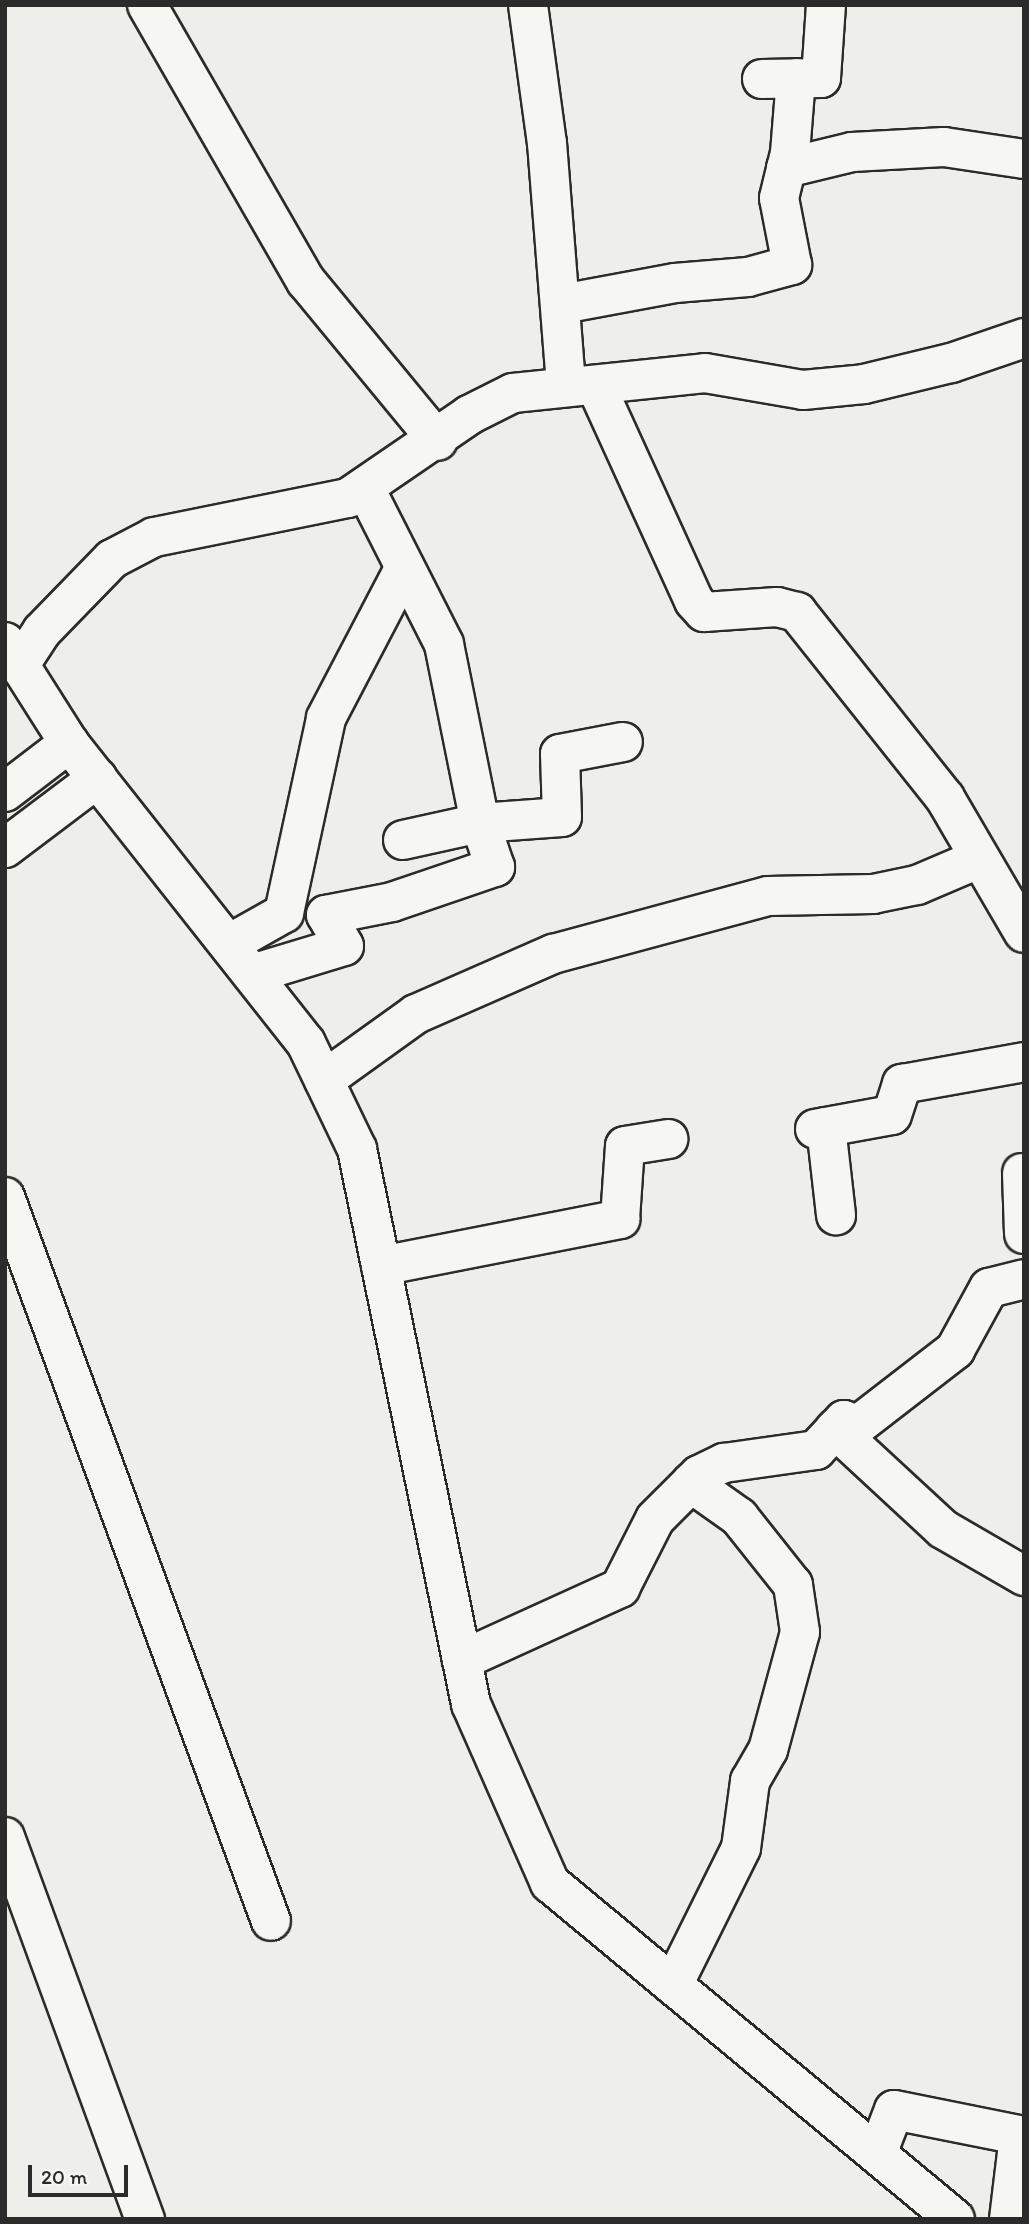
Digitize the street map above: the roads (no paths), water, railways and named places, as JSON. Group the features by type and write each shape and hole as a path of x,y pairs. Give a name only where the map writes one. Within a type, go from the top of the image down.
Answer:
{"street":[{"path":"147,5 306,281 438,441"},
{"path":"528,5 562,304 582,386 694,601 704,612 777,607 797,612 945,798 978,859 1024,933"},
{"path":"562,304 675,283 748,277 792,265 779,198 786,168 779,78 821,78 826,5"},
{"path":"786,168 852,152 931,148 1024,159"},
{"path":"955,2219 550,1883 471,1704 356,1149 306,1043 69,743 12,654 42,631 112,559 154,537 348,498 438,441 469,415 513,393 705,373 803,390 864,384 951,363 1024,338"},
{"path":"252,974 344,946 327,915 392,902 495,867 480,823 444,644 404,571 365,488"},
{"path":"229,944 284,913 326,718 404,571"},
{"path":"403,840 480,823 562,817 560,754 624,742"},
{"path":"5,792 69,743"},
{"path":"5,848 99,778"},
{"path":"324,1080 416,1014 553,954 756,898 873,894 917,885 978,859"},
{"path":"836,1215 820,1128 892,1115 902,1084 1024,1062"},
{"path":"381,1266 620,1219 625,1146 668,1139"},
{"path":"1022,1173 1024,1234"},
{"path":"5,1198 271,1921"},
{"path":"462,1660 620,1588 655,1519 691,1483 724,1463 817,1450 844,1420 858,1425 922,1381 956,1350 989,1288 1024,1279"},
{"path":"835,1430 943,1530 1024,1576"},
{"path":"673,1985 741,1848 750,1781 768,1750 800,1632 793,1585 738,1517 691,1483"},
{"path":"5,1837 145,2219"},
{"path":"877,2154 894,2110 1022,2136 1009,2219"}]}
